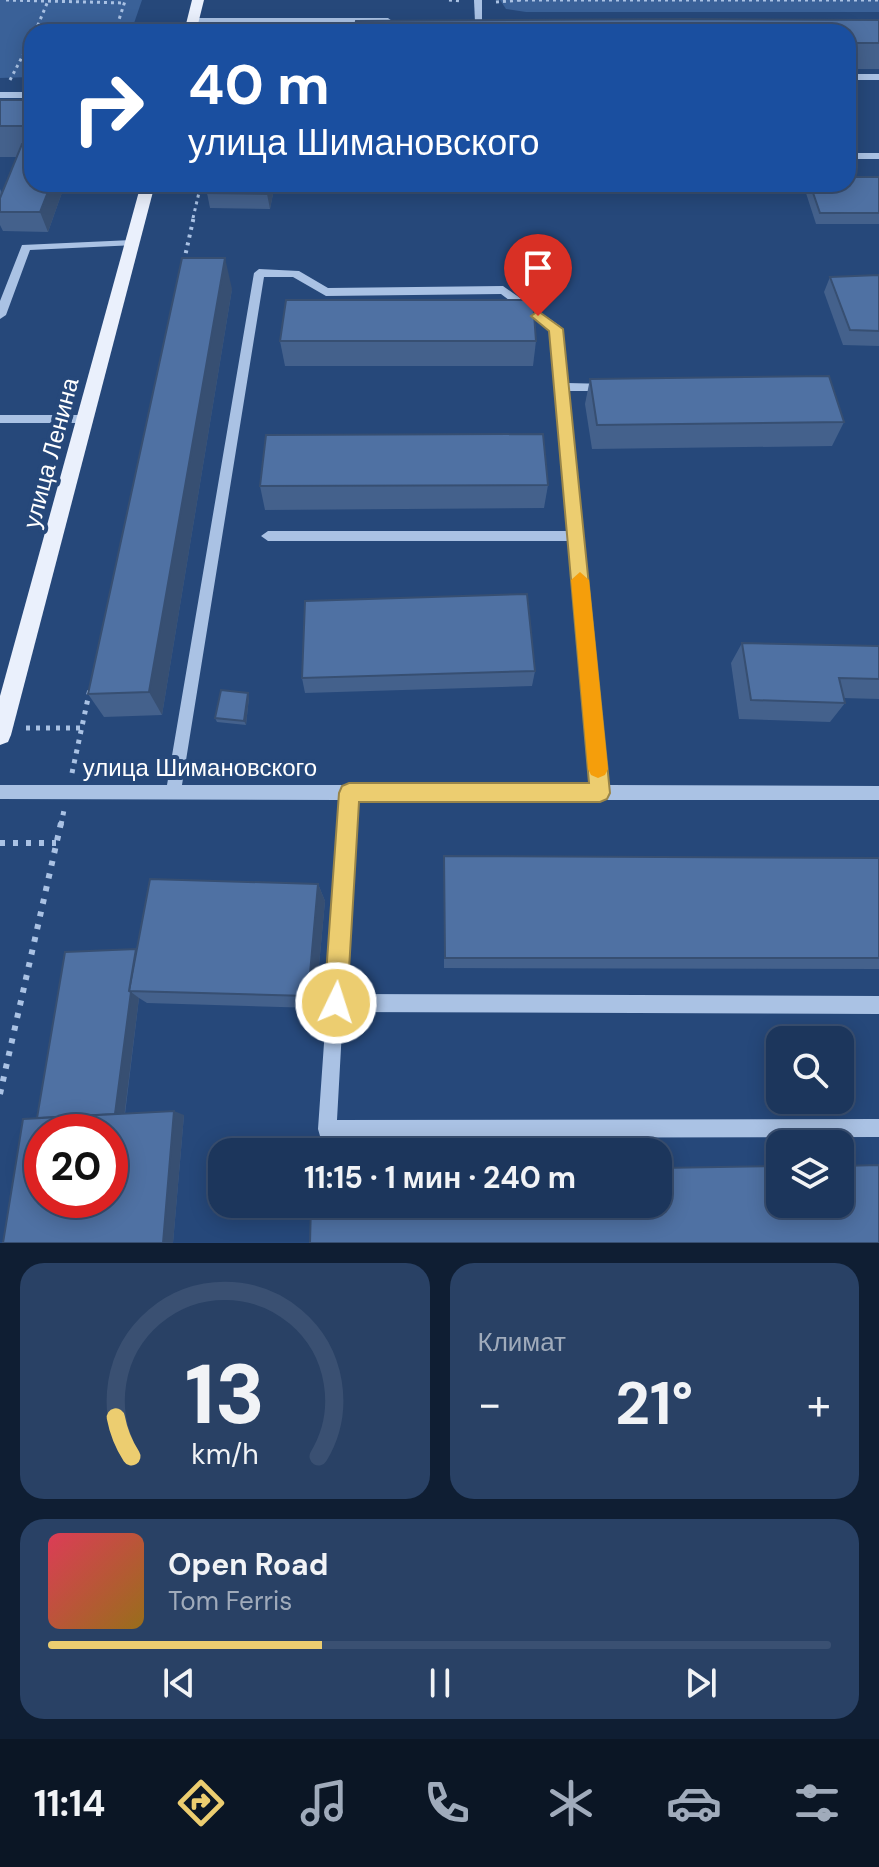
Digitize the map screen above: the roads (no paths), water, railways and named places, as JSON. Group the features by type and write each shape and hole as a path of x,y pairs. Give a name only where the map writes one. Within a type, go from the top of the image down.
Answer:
{"main road":[{"path":"192,24 198,0"},
{"name":"улица Ленина","path":"1,731 146,192"}],"street":[{"path":"478,0 479,22"},
{"path":"276,24 404,21"},
{"path":"464,22 494,22"},
{"path":"856,77 879,77"},
{"path":"1,95 24,95"},
{"path":"856,156 879,156"},
{"path":"0,315 26,247 132,243"},
{"path":"173,793 259,273 295,273 326,292 503,290 556,329 600,793"},
{"path":"562,387 624,387"},
{"path":"0,419 85,419"},
{"path":"268,536 576,536"},
{"name":"улица Шимановского","path":"0,792 879,793"},
{"path":"349,793 327,1129 879,1128"},
{"path":"336,1003 879,1005"}]}
